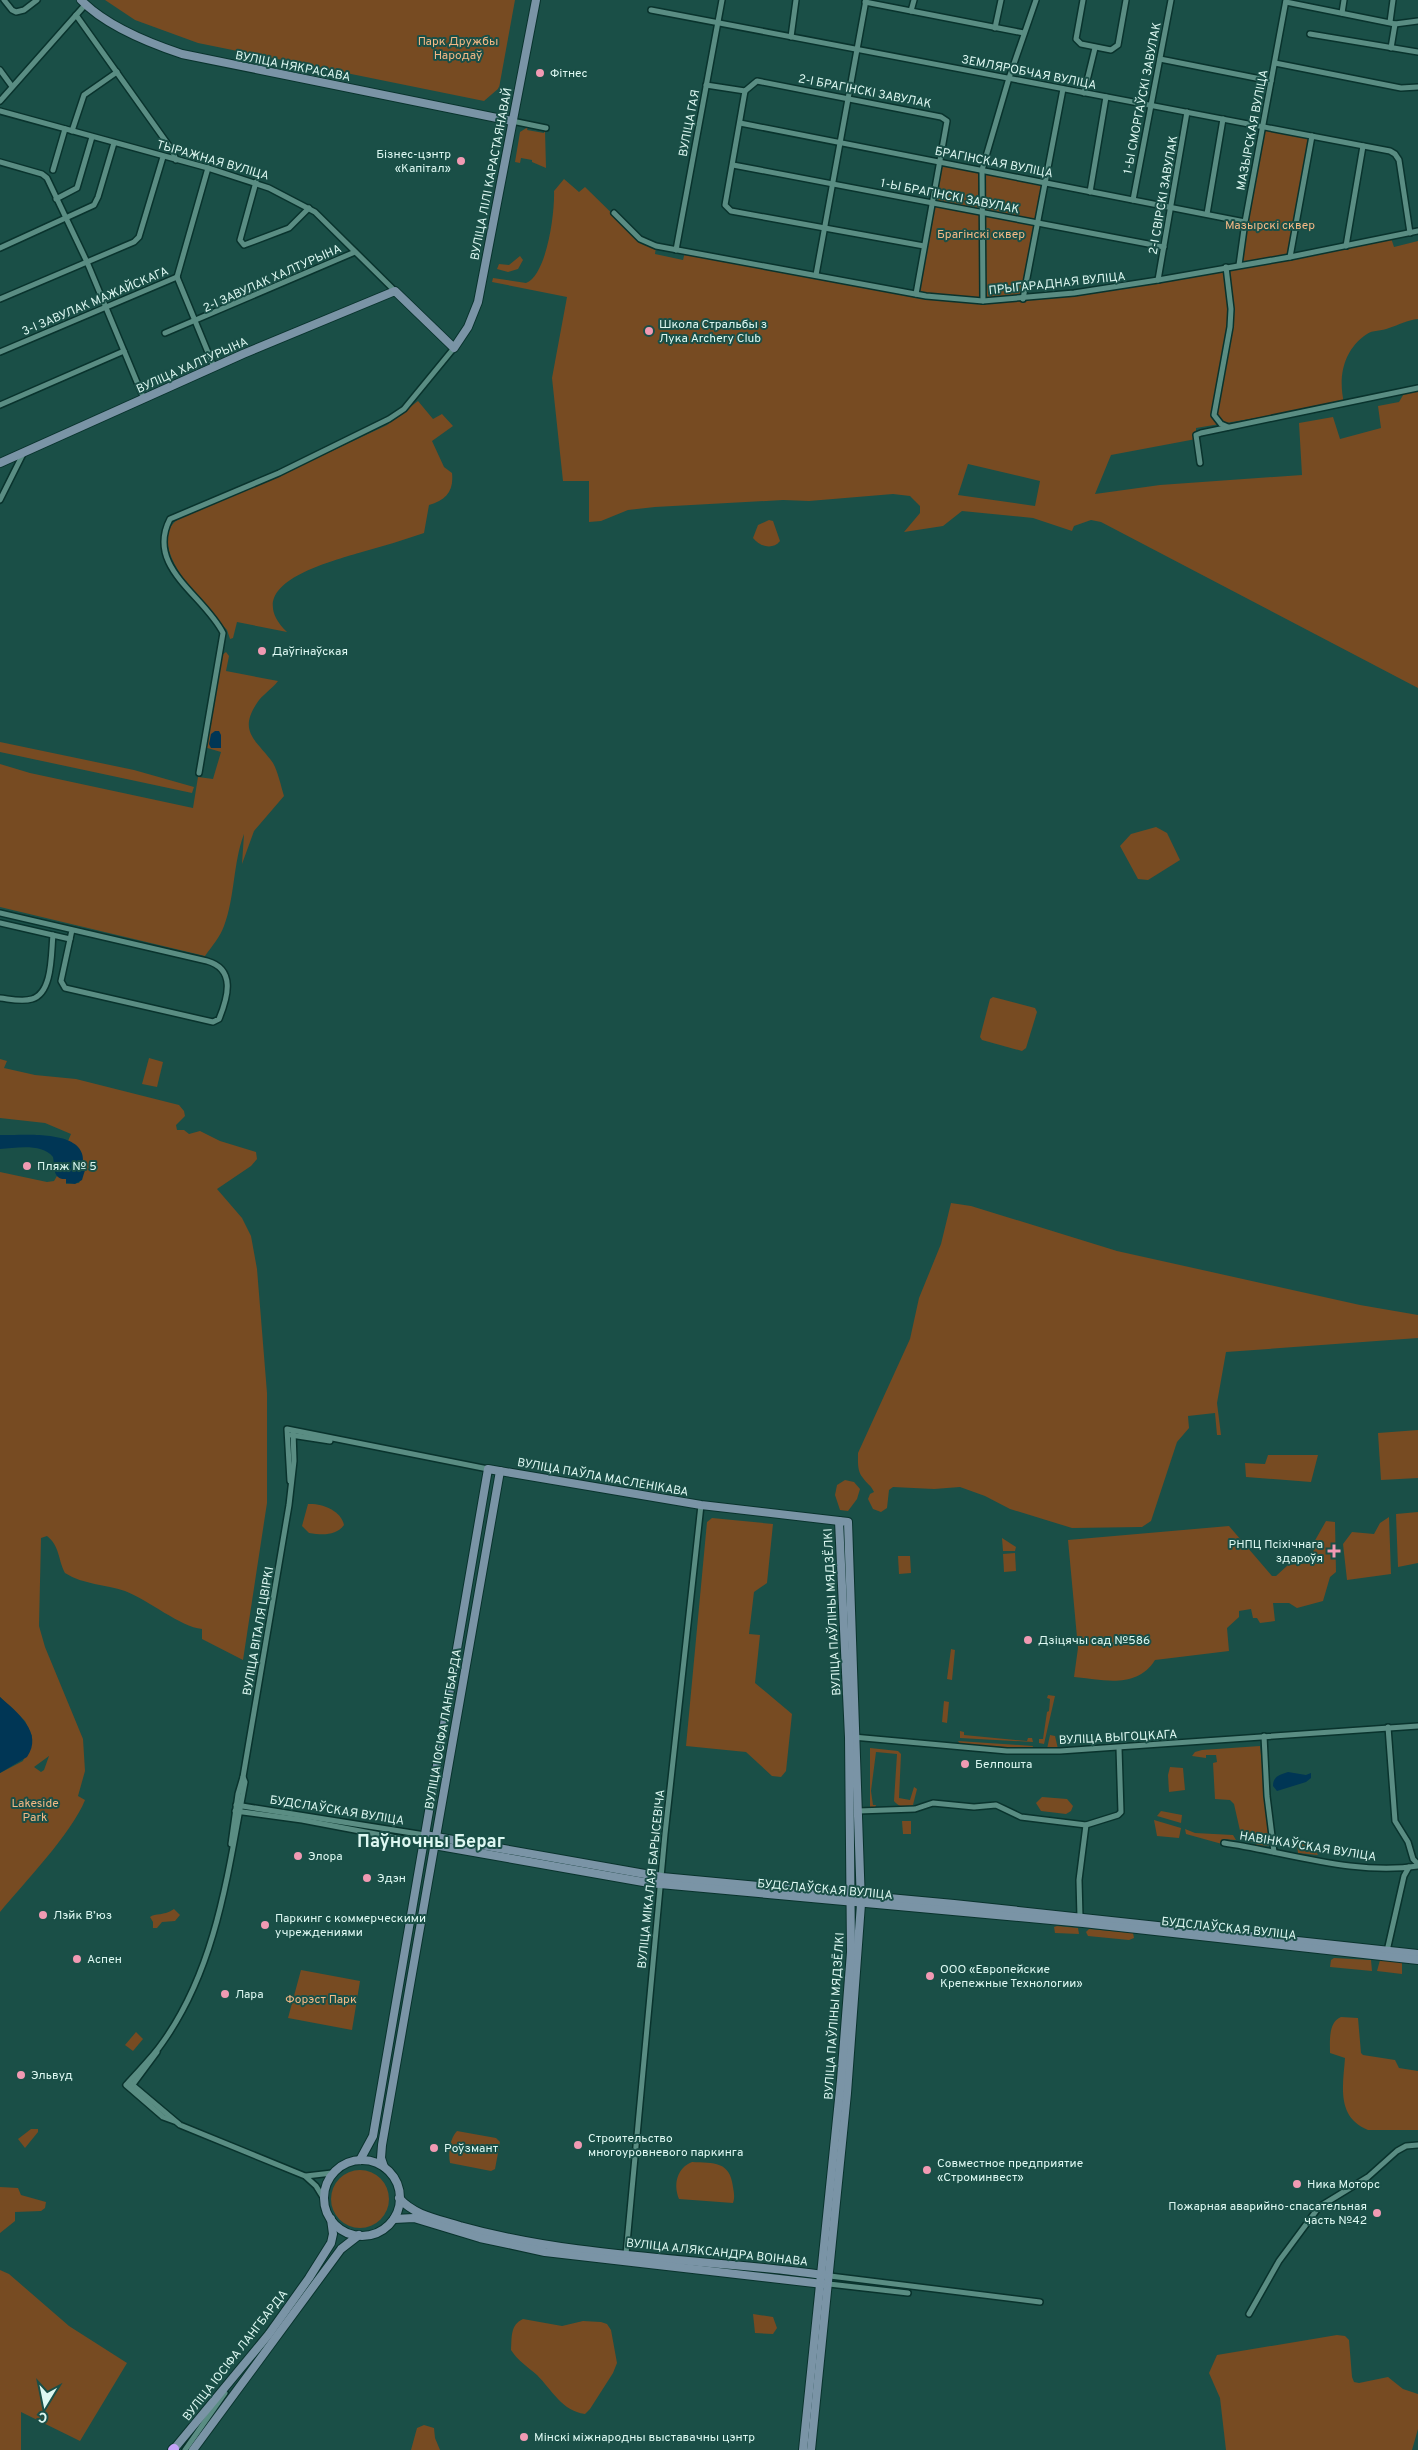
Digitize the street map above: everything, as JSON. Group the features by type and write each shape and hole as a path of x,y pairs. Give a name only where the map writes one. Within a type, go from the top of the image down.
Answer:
{"street":[{"path":"4,0 16,12 24,10 37,0"},
{"name":"ВУЛІЦА ЛІЛІ КАРАСТАЯНАВАЙ","path":"454,348 468,327 478,302 536,0"},
{"name":"ВУЛІЦА ГАЯ","path":"676,250 722,0"},
{"path":"791,37 796,0"},
{"path":"911,11 914,0"},
{"path":"995,28 1001,0"},
{"path":"983,301 982,170 1009,78 1036,0"},
{"path":"1082,0 1076,39 1095,48 1111,50 1118,45 1126,0"},
{"name":"1-Ы СМОРГАЎСКІ ЗАВУЛАК","path":"1133,200 1171,0"},
{"path":"1342,12 1344,0"},
{"path":"1391,48 1393,0"},
{"path":"816,275 866,1 1024,33"},
{"path":"1286,1 1392,23 1418,21"},
{"name":"МАЗЫРСКАЯ ВУЛІЦА","path":"1239,265 1244,222 1286,1"},
{"path":"0,100 76,15 83,2"},
{"name":"ВУЛІЦА НЯКРАСАВА","path":"83,2 133,35 158,46 191,56 512,121"},
{"name":"ЗЕМЛЯРОБЧАЯ ВУЛІЦА","path":"651,10 1390,151 1395,154 1398,160 1410,233"},
{"path":"76,15 172,150 176,160"},
{"path":"1310,34 1418,52"},
{"path":"1084,93 1095,48"},
{"path":"1160,59 1271,81"},
{"path":"1275,63 1401,88 1418,87"},
{"path":"0,70 12,86"},
{"path":"72,131 84,95 117,72"},
{"name":"2-І БРАГІНСКІ ЗАВУЛАК","path":"745,91 757,81 848,97 941,117 947,121 916,294"},
{"path":"706,84 745,91 725,205 731,211 924,246"},
{"path":"1022,299 1063,89"},
{"path":"1090,192 1106,97"},
{"name":"ТЫРАЖНАЯ ВУЛІЦА","path":"0,111 256,182 308,208 326,221 355,252 454,348"},
{"name":"2-І СВІРСКІ ЗАВУЛАК","path":"1158,280 1187,112"},
{"path":"1207,214 1223,119"},
{"path":"512,121 546,128"},
{"name":"БРАГІНСКАЯ ВУЛІЦА","path":"740,123 1244,222"},
{"path":"53,170 65,129"},
{"path":"1290,257 1312,136"},
{"path":"56,199 77,188 92,137"},
{"path":"0,248 94,205 97,201 114,143"},
{"path":"1346,246 1363,146"},
{"path":"0,299 134,242 139,238 163,157"},
{"path":"0,162 45,175 87,262 144,399"},
{"name":"1-Ы БРАГІНСКІ ЗАВУЛАК","path":"733,165 1164,247"},
{"name":"3-І ЗАВУЛАК МАЖАЙСКАГА","path":"0,352 176,277 208,168"},
{"path":"256,182 240,240 244,245 289,228 308,208"},
{"name":"ПРЫГАРАДНАЯ ВУЛІЦА","path":"614,213 640,239 654,246 916,294 983,301 1022,299 1158,280 1290,257 1418,231"},
{"name":"2-І ЗАВУЛАК ХАЛТУРЫНА","path":"165,333 196,322 355,252"},
{"path":"1226,267 1231,309 1230,327 1214,415 1221,424 1230,428"},
{"path":"176,277 214,367"},
{"name":"ВУЛІЦА ХАЛТУРЫНА","path":"0,463 214,367 395,291"},
{"path":"199,773 223,632 166,558 163,542 170,519 286,469 389,419 404,409 454,348"},
{"path":"0,405 124,351"},
{"path":"1200,463 1196,435 1418,388"},
{"path":"0,500 23,454"},
{"path":"0,913 72,930 219,965 227,975 227,987 220,1016 214,1022 65,988 61,981 72,930"},
{"path":"0,923 70,939"},
{"path":"0,998 31,999 43,991 53,935"},
{"name":"ВУЛІЦА ПАЎЛА МАСЛЕНІКАВА","path":"290,1432 488,1469 701,1505 848,1522"},
{"name":"ВУЛІЦА ВІТАЛЯ ЦВІРКІ","path":"290,1432 294,1461 284,1542 243,1777 240,1782 232,1847 214,1936 187,2001 159,2047 131,2085 163,2117 199,2134 305,2176"},
{"name":"ВУЛІЦА ІОСІФА ЛАНГБАРДА","path":"360,2160 373,2136 488,1469"},
{"name":"ВУЛІЦА ІОСІФА ЛАНГБАРДА","path":"384,2167 381,2158 382,2145 500,1471"},
{"name":"ВУЛІЦА МІКАЛАЯ БАРЫСЕВІЧА","path":"626,2254 661,1881 701,1505"},
{"name":"ВУЛІЦА ПАЎЛІНЫ МЯДЗЁЛКІ","path":"811,2450 830,2276 856,1992 861,1901 858,1811 839,1521"},
{"name":"ВУЛІЦА ПАЎЛІНЫ МЯДЗЁЛКІ","path":"803,2450 849,1992 852,1900 852,1737 848,1522"},
{"name":"ВУЛІЦА ВЫГОЦКАГА","path":"852,1737 1007,1751 1119,1748 1418,1726"},
{"path":"1388,1727 1394,1821 1408,1842 1413,1859 1418,1865"},
{"path":"1264,1736 1267,1796 1274,1852"},
{"path":"858,1811 915,1809 933,1803 974,1807 996,1806 1021,1817 1086,1825 1114,1817 1121,1812 1119,1748"},
{"name":"БУДСЛАЎСКАЯ ВУЛІЦА","path":"238,1808 661,1881 1083,1923 1418,1960"},
{"path":"1080,1917 1079,1880 1086,1825"},
{"name":"НАВІНКАЎСКАЯ ВУЛІЦА","path":"1224,1843 1369,1868 1395,1869 1418,1865"},
{"path":"1386,1951 1404,1876 1413,1859"},
{"path":"1395,1869 1402,1872 1404,1876"},
{"name":"БУДСЛАЎСКАЯ ВУЛІЦА","path":"861,1901 1080,1917 1418,1954"},
{"path":"1250,2314 1279,2261 1319,2207 1368,2177 1397,2151 1406,2146 1418,2145"},
{"path":"305,2176 316,2186 324,2199 331,2219 343,2230 359,2235 380,2231 394,2219 399,2198 395,2182 384,2167 360,2160 344,2163 332,2173 326,2182 324,2199"},
{"path":"305,2176 332,2173"},
{"name":"ВУЛІЦА АЛЯКСАНДРА ВОІНАВА","path":"399,2198 415,2212 482,2232 546,2245 626,2254 649,2260 819,2283 908,2293"},
{"name":"ВУЛІЦА АЛЯКСАНДРА ВОІНАВА","path":"394,2219 414,2218 480,2238 522,2248 820,2274 1040,2302"},
{"name":"ВУЛІЦА ІОСІФА ЛАНГБАРДА","path":"177,2450 269,2334 326,2252 333,2234 331,2219"},
{"name":"ВУЛІЦА ІОСІФА ЛАНГБАРДА","path":"193,2450 341,2249 359,2235"}],"green space":[{"name":"Парк Дружбы Народаў","path":"105,0 515,0 499,88 484,101 198,43 135,20"},
{"path":"528,127 527,130 544,133 545,130 546,168 532,162 532,160 521,158 520,163 515,162 520,132"},
{"path":"1262,127 1312,136 1291,257 1391,238 1394,247 1418,241 1418,319 1372,332 1359,340 1352,348 1344,365 1342,393 1344,403 1196,428 1196,439 1111,455 1095,494 1160,485 1302,475 1299,423 1333,417 1340,439 1381,428 1378,406 1399,402 1406,390 1418,388 1418,688 1101,522 1091,520 1074,526 1072,531 1033,518 962,511 943,526 904,532 920,513 920,506 910,496 893,494 809,501 783,500 655,507 628,510 601,521 589,522 589,481 563,481 552,378 567,297 492,282 493,278 526,283 533,278 544,256 548,242 553,213 554,191 564,179 579,192 585,187 630,231 656,247 655,254 683,260 685,252 916,294 940,162 1046,182 1023,299 1239,265","holes":["968,464 1040,481 1035,506 958,495"]},
{"path":"520,256 523,260 518,269 508,272 497,269 499,264 509,265"},
{"path":"418,401 433,419 442,414 453,426 432,441 444,467 452,473 452,485 448,494 429,505 424,533 329,562 294,578 280,588 273,601 275,615 287,632 237,622 233,638 230,639 227,630 194,593 173,561 168,546 169,532 177,520 185,514 300,466 387,425"},
{"path":"769,520 773,521 780,541 774,546 763,545 753,538 758,525"},
{"path":"226,652 229,656 226,671 278,681 257,703 251,713 249,729 256,742 273,763 284,796 254,831 242,864 244,834 240,845 228,915 220,934 205,956 0,907 0,764 30,773 193,808 198,777 213,779 221,752 204,747 222,655"},
{"path":"0,742 134,770 194,787 192,793 0,752"},
{"path":"1156,827 1167,833 1180,860 1148,880 1138,879 1120,846 1131,834"},
{"path":"993,997 1035,1008 1037,1012 1026,1048 1022,1051 982,1040 980,1037 990,999"},
{"path":"149,1058 163,1062 157,1087 142,1084"},
{"name":"Lakeside Park","path":"0,1059 7,1061 4,1068 35,1075 76,1079 179,1105 184,1111 185,1116 176,1125 177,1130 184,1130 189,1134 200,1131 220,1141 256,1152 257,1159 251,1166 217,1189 242,1218 251,1236 257,1269 267,1393 267,1503 243,1660 202,1639 202,1629 174,1618 134,1595 80,1580 65,1573 54,1544 47,1536 41,1538 39,1626 45,1647 83,1739 85,1771 78,1796 85,1800 79,1813 59,1842 0,1912 0,1773 23,1761 32,1736 25,1721 0,1697 0,1172 47,1182 54,1181 57,1176 66,1179 66,1184 79,1183 85,1170 76,1148 68,1141 71,1134 45,1123 0,1118","holes":["49,1756 44,1770 41,1772 34,1767"]},
{"path":"951,1203 971,1206 1117,1251 1360,1305 1418,1315 1418,1338 1226,1352 1217,1403 1221,1435 1217,1435 1215,1413 1188,1416 1189,1428 1177,1442 1151,1521 1142,1527 1072,1528 1010,1509 985,1496 960,1487 934,1489 893,1487 889,1490 887,1508 881,1512 873,1509 868,1499 870,1494 874,1492 860,1472 858,1453 910,1339 919,1298 941,1244"},
{"path":"1418,1430 1418,1478 1381,1480 1378,1433"},
{"path":"1268,1455 1318,1455 1311,1482 1246,1477 1245,1463 1265,1464"},
{"path":"845,1480 854,1482 860,1489 857,1499 848,1511 840,1510 835,1495 837,1485"},
{"path":"308,1504 324,1506 330,1509 339,1515 344,1525 333,1533 309,1533 302,1526"},
{"path":"1418,1512 1418,1563 1398,1567 1396,1514"},
{"path":"1389,1517 1391,1574 1347,1580 1343,1544 1352,1532 1374,1534 1380,1523"},
{"path":"712,1518 773,1524 767,1583 754,1592 749,1634 760,1635 755,1683 792,1714 786,1771 781,1777 772,1776 746,1752 686,1746 707,1522"},
{"path":"1326,1521 1335,1522 1336,1572 1330,1577 1323,1601 1297,1608 1289,1603 1273,1603 1275,1621 1260,1623 1257,1618 1253,1618 1251,1609 1239,1611 1239,1617 1227,1628 1229,1651 1155,1660 1148,1669 1129,1679 1108,1681 1074,1677 1078,1648 1068,1540 1229,1526 1272,1576 1276,1576 1288,1565 1311,1563 1314,1556 1313,1544"},
{"path":"1002,1538 1016,1547 1015,1551 1003,1551"},
{"path":"1015,1553 1016,1571 1004,1572 1003,1554"},
{"path":"898,1556 910,1556 911,1573 899,1574"},
{"path":"951,1649 955,1650 952,1680 947,1679"},
{"path":"1048,1695 1055,1696 1044,1744 1039,1743 1039,1739 1043,1739 1047,1712 1049,1711 1050,1699 1047,1698"},
{"path":"944,1701 949,1702 947,1723 942,1722"},
{"path":"960,1731 964,1732 964,1735 1027,1741 1028,1738 1032,1738 1033,1742 960,1738"},
{"path":"1050,1735 1055,1736 1058,1749 1047,1749"},
{"path":"958,1741 1033,1746 1032,1749 960,1744"},
{"path":"1260,1746 1271,1846 1257,1845 1241,1835 1234,1804 1230,1800 1215,1799 1213,1763 1217,1762 1216,1755 1206,1755 1206,1758 1192,1756 1195,1752 1202,1750"},
{"path":"870,1748 898,1751 901,1754 899,1798 910,1800 914,1787 917,1789 913,1805 902,1806 894,1801 897,1754 876,1752 871,1791 873,1805 876,1805 875,1808 870,1808"},
{"path":"1170,1767 1183,1768 1185,1790 1169,1792 1168,1775"},
{"path":"1042,1797 1067,1799 1073,1806 1071,1811 1066,1814 1041,1811 1036,1803"},
{"path":"1161,1811 1182,1815 1181,1823 1157,1816"},
{"path":"1154,1820 1181,1828 1179,1838 1157,1836"},
{"path":"902,1821 911,1821 911,1834 903,1834"},
{"path":"1185,1829 1195,1833 1233,1835 1236,1840 1223,1839 1222,1844 1186,1834"},
{"path":"1311,1843 1318,1855 1298,1853 1297,1844"},
{"path":"174,1909 180,1915 175,1921 162,1922 157,1928 153,1928 153,1922 150,1917 167,1913"},
{"path":"1054,1927 1078,1928 1079,1934 1055,1933"},
{"path":"1089,1929 1133,1933 1134,1938 1129,1940 1088,1936 1086,1932"},
{"path":"1334,1958 1371,1960 1372,1971 1330,1967 1331,1960"},
{"path":"1380,1960 1402,1962 1402,1974 1377,1971"},
{"name":"Форэст Парк","path":"301,1970 360,1981 352,2030 288,2018"},
{"path":"1341,2017 1358,2018 1361,2053 1363,2055 1395,2060 1399,2068 1418,2071 1418,2130 1368,2130 1351,2117 1346,2109 1344,2100 1345,2058 1330,2053 1332,2028 1334,2023"},
{"path":"136,2032 143,2039 133,2051 125,2045"},
{"path":"31,2129 38,2129 38,2132 25,2148 18,2139"},
{"path":"457,2131 496,2138 500,2142 495,2169 491,2171 450,2163 450,2146"},
{"path":"692,2162 714,2163 725,2168 731,2179 734,2195 733,2203 679,2199 676,2188 678,2177 683,2168"},
{"path":"360,2170 371,2172 384,2183 389,2199 387,2210 376,2223 360,2228 349,2226 336,2215 331,2199 333,2188 344,2175"},
{"path":"0,2187 18,2188 21,2195 46,2202 45,2208 41,2211 15,2212 15,2221 0,2233"},
{"path":"0,2270 9,2274 69,2326 127,2363 80,2441 21,2412 21,2450 0,2450"},
{"path":"753,2314 773,2317 777,2328 773,2334 755,2333"},
{"path":"523,2319 562,2326 583,2321 601,2322 607,2324 611,2330 617,2363 613,2373 585,2414 570,2409 558,2399 537,2375 513,2354 511,2350 514,2328"},
{"path":"1337,2335 1345,2336 1349,2340 1354,2382 1359,2383 1388,2377 1403,2389 1418,2394 1418,2429 1412,2450 1226,2450 1220,2398 1209,2373 1217,2355"},
{"path":"424,2425 434,2428 435,2438 440,2450 411,2450 417,2428"}],"water":[{"path":"219,731 221,735 221,748 211,748 209,744 211,734"},
{"path":"0,1135 53,1136 77,1146 82,1155 82,1168 85,1170 82,1180 75,1184 66,1183 66,1179 58,1177 55,1172 53,1157 42,1150 28,1147 0,1149"},
{"path":"0,1697 14,1709 26,1724 32,1740 27,1757 0,1773"},
{"path":"1288,1772 1306,1775 1311,1773 1311,1778 1306,1782 1277,1791 1273,1786 1274,1780"}],"place":[{"name":"Фітнес","path":"540,73"},
{"name":"Бізнес-цэнтр «Капітал»","path":"461,161"},
{"name":"Школа Стральбы з Лука Archery Club","path":"649,331"},
{"name":"Даўгінаўская","path":"262,651"},
{"name":"Пляж № 5","path":"27,1166"},
{"name":"РНПЦ Псіхічнага здароўя","path":"1334,1551"},
{"name":"Дзіцячы сад №586","path":"1028,1640"},
{"name":"Белпошта","path":"965,1764"},
{"name":"Элора","path":"298,1856"},
{"name":"Эдэн","path":"367,1878"},
{"name":"Лэйк В’юз","path":"43,1915"},
{"name":"Паркинг с коммерческими учреждениями","path":"265,1925"},
{"name":"Аспен","path":"77,1959"},
{"name":"ООО «Европейские Крепежные Технологии»","path":"930,1976"},
{"name":"Лара","path":"225,1994"},
{"name":"Эльвуд","path":"21,2075"},
{"name":"Строительство многоуровневого паркинга","path":"578,2145"},
{"name":"Роўзмант","path":"434,2148"},
{"name":"Совместное предприятие «Строминвест»","path":"927,2170"},
{"name":"Ника Моторс","path":"1297,2184"},
{"name":"Пожарная аварийно-спасательная часть №42","path":"1377,2213"},
{"name":"Мінскі міжнародны выставачны цэнтр","path":"524,2437"}],"district":[{"name":"Паўночны Бераг","path":"431,1841"}],"park label":[{"name":"Мазырскі сквер","path":"1270,225"},
{"name":"Брагінскі сквер","path":"981,234"}]}
